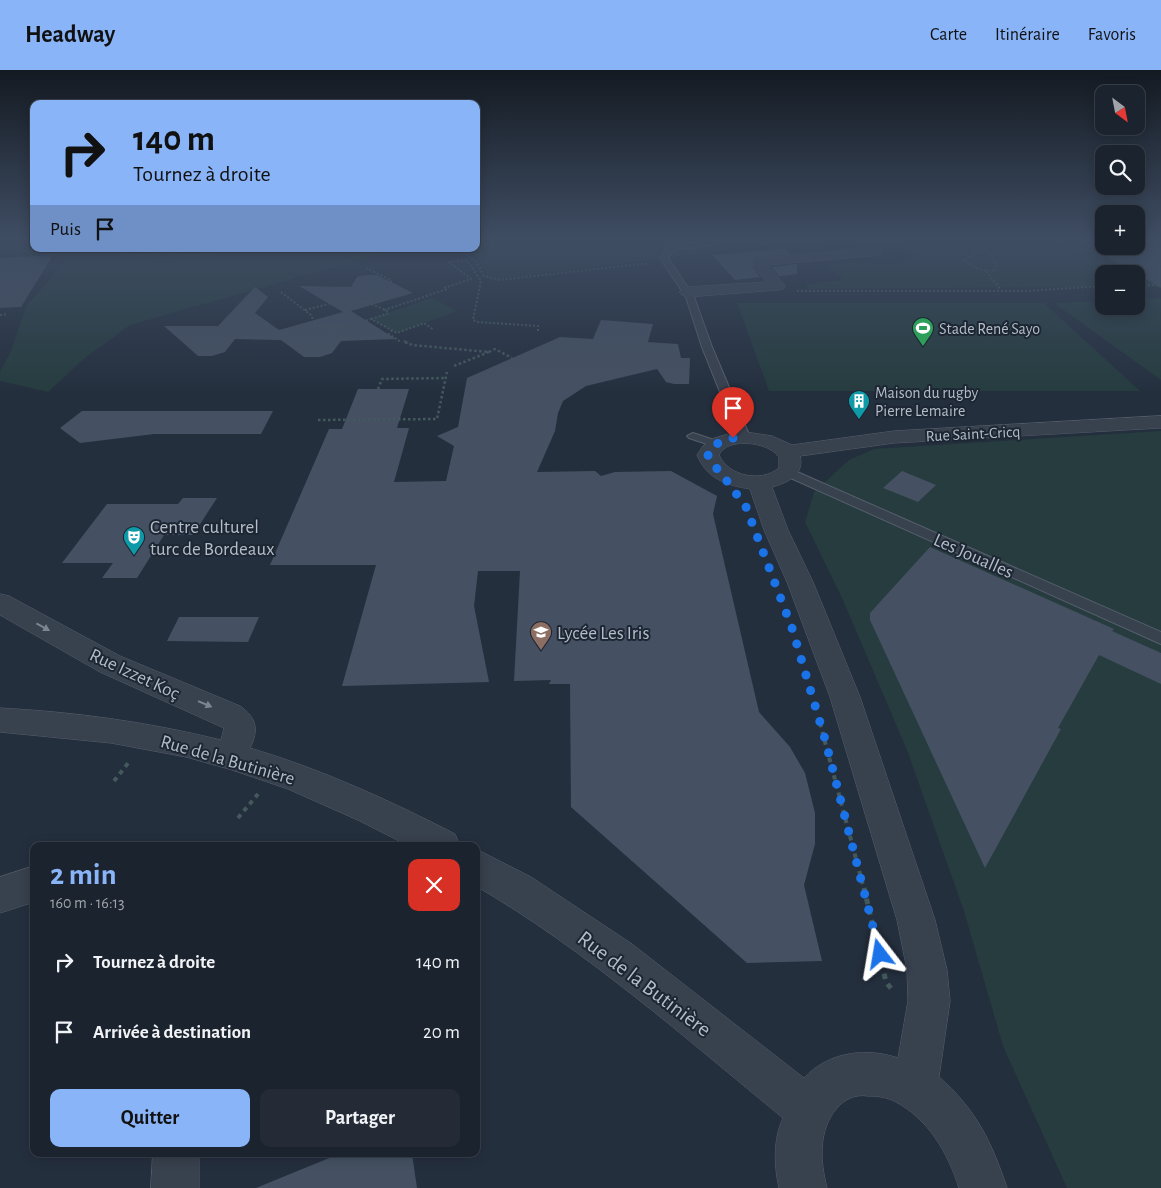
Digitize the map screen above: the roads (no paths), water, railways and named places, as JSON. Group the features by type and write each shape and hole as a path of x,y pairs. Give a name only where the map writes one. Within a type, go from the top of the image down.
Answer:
{"street":[{"path":"687,292 730,289"},
{"name":"Rue Saint-Cricq","path":"716,444 710,449 708,455 714,467 732,478 778,469 850,442 894,437 1161,422"},
{"path":"716,444 733,438 744,437 768,441 778,469 776,530 824,642 878,797 916,920 927,970 930,1001 915,1087"},
{"name":"Rue Izzet Koç","path":"0,603 110,664 229,715 239,722 240,731 239,741 228,756"},
{"name":"Rue de la Butinière","path":"0,720 70,725 148,736 228,756 277,771 338,795 434,842"},
{"name":"Rue de la Butinière","path":"480,868 518,890 618,958 807,1109"},
{"path":"0,895 30,885"},
{"path":"800,1185 798,1140 807,1109 822,1089 841,1076 864,1072 890,1076 915,1087 939,1107 961,1134 976,1164 983,1188"},
{"path":"176,1157 176,1188"}],"lane":[{"path":"685,289 744,437"},
{"path":"692,436 716,444"},
{"name":"Les Joualles","path":"778,469 1161,638"}],"place":[{"name":"Stade René Sayo","path":"923,347"},
{"name":"Maison du rugby Pierre Lemaire","path":"859,420"},
{"name":"Centre culturel turc de Bordeaux","path":"134,556"},
{"name":"Lycée Les Iris","path":"541,651"}]}
